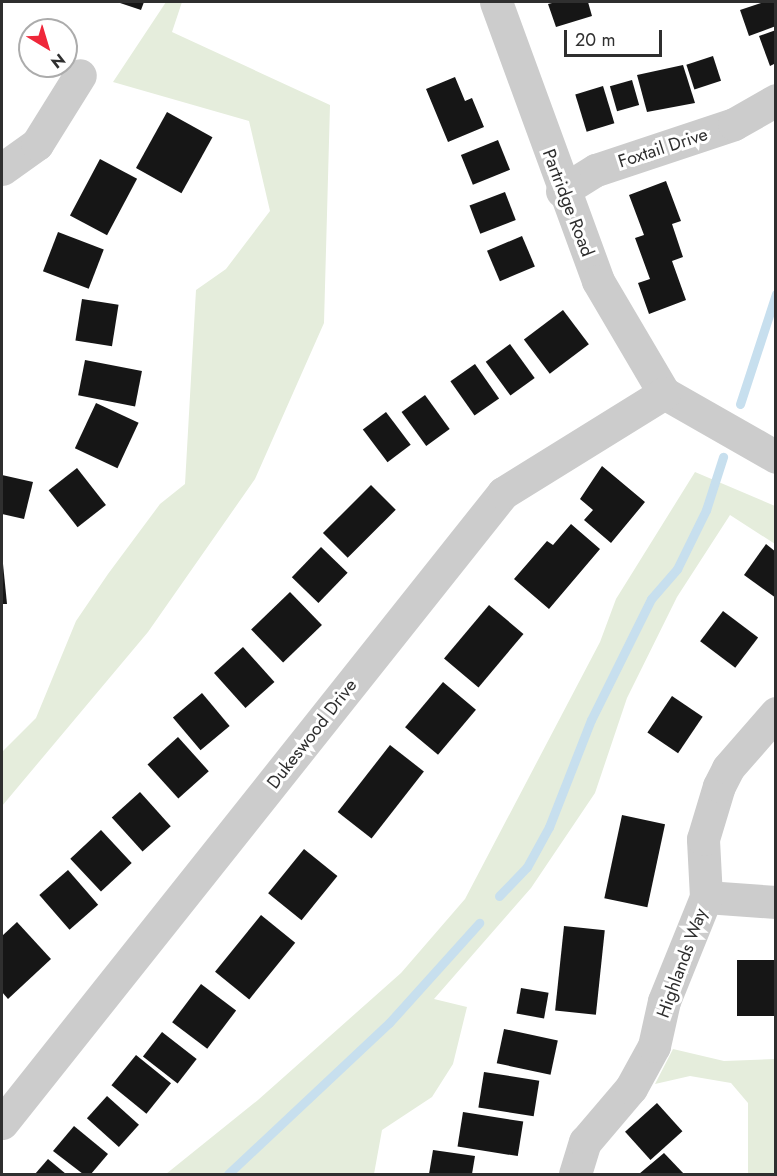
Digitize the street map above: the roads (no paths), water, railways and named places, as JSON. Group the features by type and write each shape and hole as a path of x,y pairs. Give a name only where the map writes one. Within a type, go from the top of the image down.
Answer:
{"street":[{"name":"Partridge Road","path":"496,2 562,191 598,281 664,393"},
{"path":"2,169 37,144 80,75"},
{"name":"Foxtail Drive","path":"562,191 596,170 772,115"},
{"path":"664,393 776,457"},
{"name":"Dukeswood Drive","path":"2,1123 503,493 664,393"},
{"name":"Highlands Way","path":"575,1174 585,1142 631,1088 650,1055 664,1001 706,897 703,840 719,786 728,768 776,713"},
{"path":"706,897 776,902"}],"waterway":[{"path":"740,404 776,294"},
{"path":"499,896 527,867 549,827 591,720 651,599 677,569 706,510 723,457"},
{"path":"228,1174 389,1023 479,923"}]}
